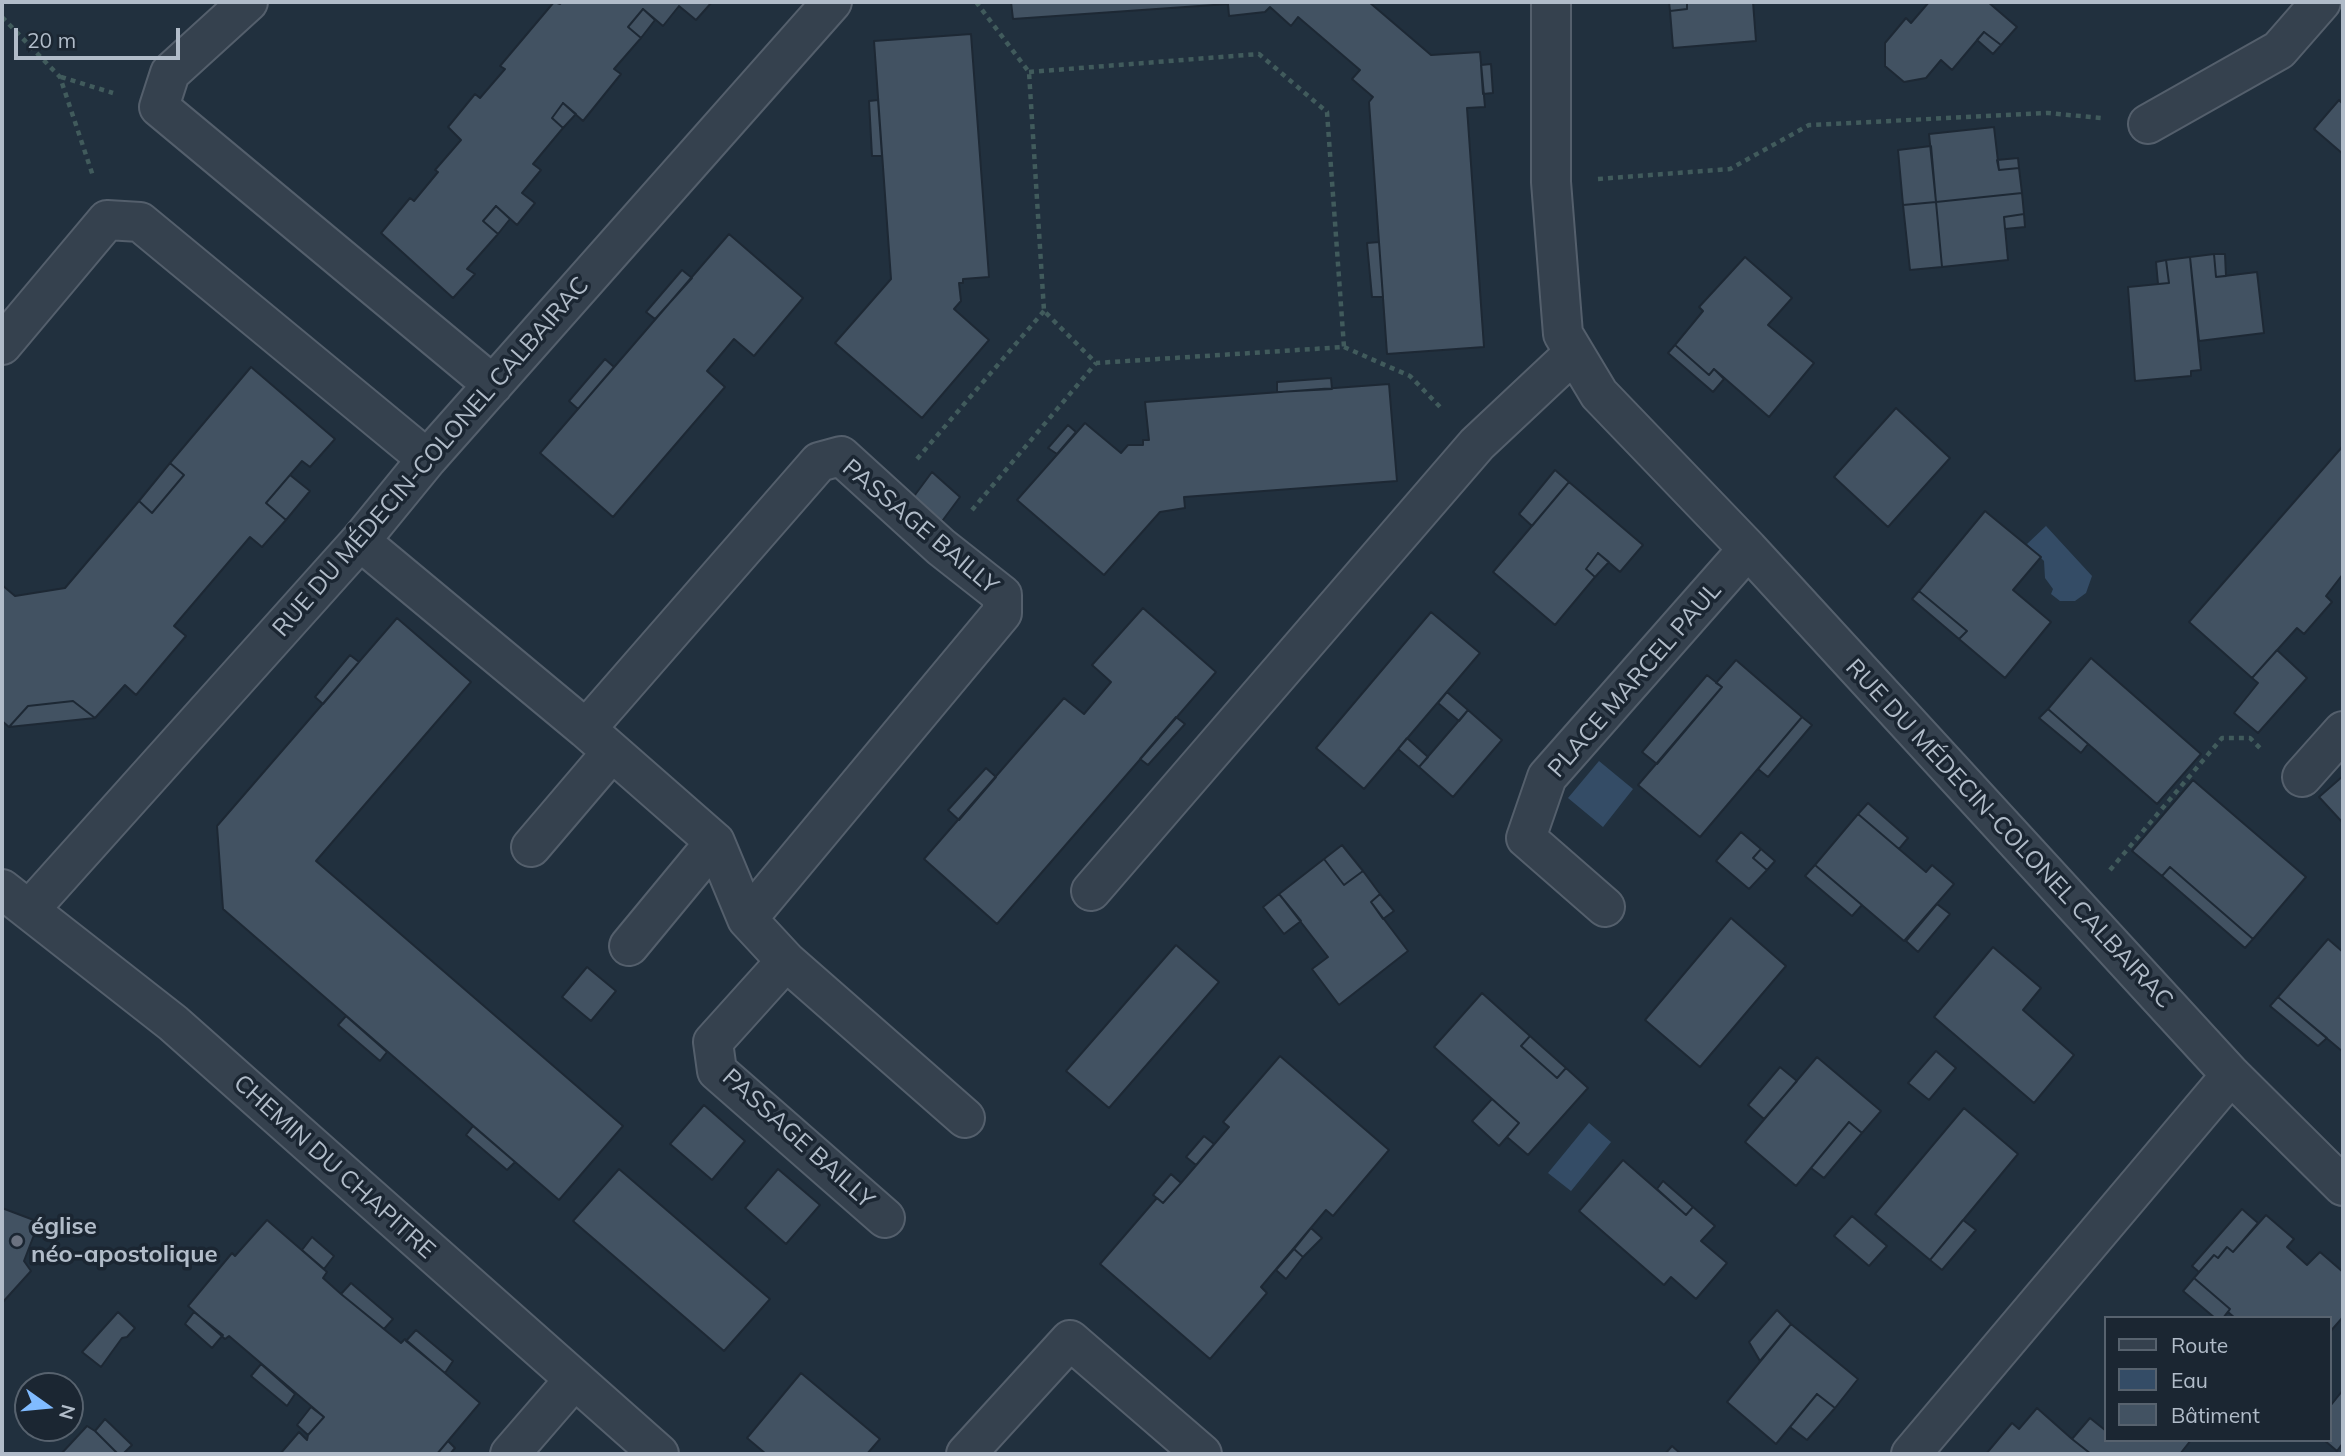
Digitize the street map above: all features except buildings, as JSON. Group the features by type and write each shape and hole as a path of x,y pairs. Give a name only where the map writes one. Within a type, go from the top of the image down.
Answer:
{"street":[{"path":"248,2 170,73 159,107 493,385"},
{"name":"RUE DU MÉDECIN-COLONEL CALBAIRAC","path":"15,900 360,541 427,458 832,2"},
{"name":"RUE DU MÉDECIN-COLONEL CALBAIRAC","path":"1552,2 1551,182 1563,334 1599,394 1748,549 2231,1075 2343,1186"},
{"path":"2148,124 2279,50 2321,2"},
{"path":"2,345 107,220 139,222 427,458"},
{"path":"1091,891 1477,444 1574,353"},
{"name":"PASSAGE BAILLY","path":"531,847 599,740 819,462 841,456 941,547 1002,595 1002,613 747,919"},
{"path":"360,541 599,740 715,842 747,919 786,961 965,1118"},
{"name":"PLACE MARCEL PAUL","path":"1605,907 1526,838 1547,777 1748,549"},
{"path":"2302,777 2343,731"},
{"path":"629,946 715,842"},
{"name":"CHEMIN DU CHAPITRE","path":"15,900 173,1023 659,1454"},
{"name":"PASSAGE BAILLY","path":"786,961 713,1042 718,1071 885,1217"},
{"path":"1911,1454 2231,1075"},
{"path":"966,1454 1069,1340 1202,1454"},
{"path":"510,1454 574,1380"}],"path":[{"path":"976,2 1029,72 1044,311 1096,363"},
{"path":"2,17 60,77 107,220"},
{"path":"1029,72 1259,54 1327,112 1344,347"},
{"path":"1551,182 1730,169 1809,125 2048,113 2148,124"},
{"path":"886,496 1044,311"},
{"path":"941,547 1096,363 1344,347 1410,376 1477,444"},
{"path":"2078,909 2222,738 2250,738 2295,782 2302,777"}],"water":[{"path":"2046,526 2092,576 2086,593 2075,601 2060,601 2051,594 2053,589 2045,578 2044,561 2027,544"},
{"path":"1599,761 1633,789 1603,827 1568,798"},
{"path":"1589,1123 1611,1142 1571,1191 1548,1173"}],"place":[{"name":"église néo-apostolique","path":"17,1241"}]}
